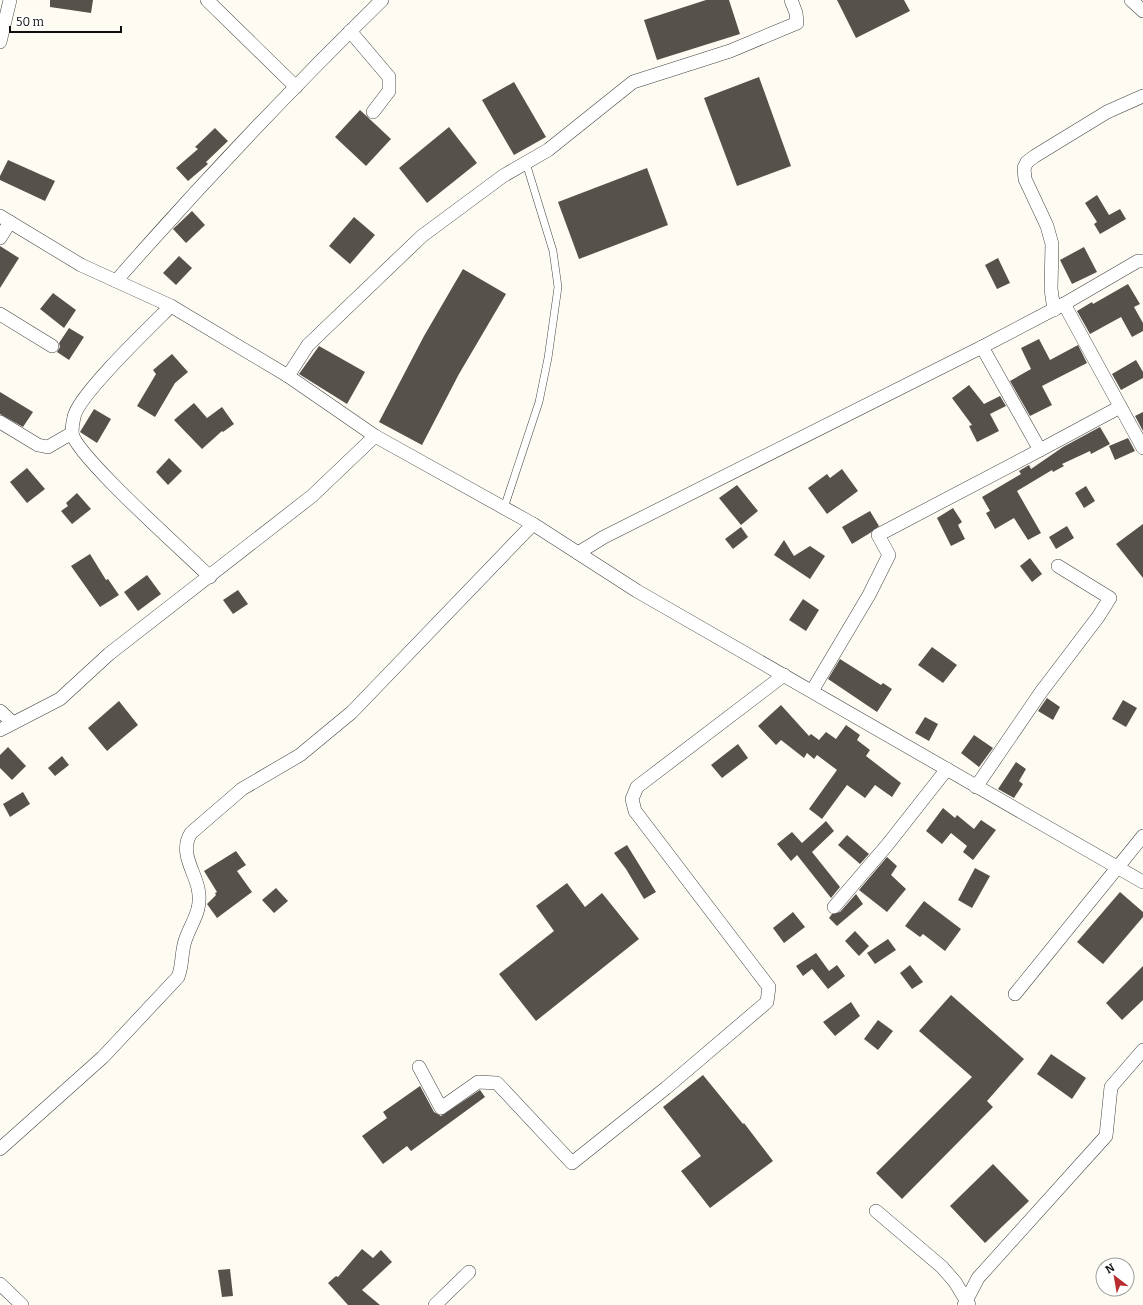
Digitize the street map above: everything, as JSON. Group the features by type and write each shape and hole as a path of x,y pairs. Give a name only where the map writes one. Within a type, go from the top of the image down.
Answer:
{"street":[{"path":"0,42 10,0"},
{"path":"207,0 296,87"},
{"path":"116,281 174,215 350,31 382,0"},
{"path":"288,376 308,345 422,236 503,176 548,150 633,82 730,51 797,23 796,12 791,0"},
{"path":"1131,0 1143,11"},
{"path":"350,31 389,77 389,92 373,112"},
{"path":"1143,96 1107,112 1035,156 1027,162 1024,168 1025,179 1047,226 1052,244 1051,289 1059,307 1120,407 1143,448"},
{"path":"0,238 5,219 81,265 171,306 288,376 375,436 533,524 637,591 1143,882"},
{"path":"578,553 611,533 1059,307 1138,261 1143,262"},
{"path":"171,306 91,389 74,416 72,433 79,446 100,470 210,577"},
{"path":"0,314 52,346"},
{"path":"982,347 1040,450"},
{"path":"812,691 869,595 889,555 878,535 1120,407"},
{"path":"0,422 38,445 48,447 72,433"},
{"path":"0,730 60,699 109,654 210,577 312,496 375,436"},
{"path":"0,1149 103,1057 178,977 182,967 185,940 195,921 200,898 198,887 185,848 186,840 191,833 242,789 300,754 352,712 533,524"},
{"path":"976,787 1041,692 1098,617 1110,598 1058,566"},
{"path":"419,1067 441,1108 478,1082 497,1083 572,1163 666,1088 767,1002 769,987 762,976 635,812 632,799 638,787 784,675"},
{"path":"0,711 12,723"},
{"path":"834,907 888,844 947,769"},
{"path":"1015,994 1116,867 1143,836"},
{"path":"966,1304 978,1278 1106,1136 1111,1087 1143,1050"},
{"path":"876,1211 942,1267 955,1282 966,1304"},
{"path":"435,1305 469,1272"},
{"path":"0,1284 22,1305"}],"lane":[{"path":"504,508 539,402 548,358 558,287 553,251 526,163"}],"building":[{"path":"50,0 93,0 91,13 50,7"},
{"path":"706,0 729,0 740,34 657,60 644,20"},
{"path":"837,0 904,0 910,11 856,38"},
{"path":"759,77 791,166 737,186 704,98"},
{"path":"514,82 546,137 514,155 482,100"},
{"path":"360,110 391,139 366,166 335,137"},
{"path":"449,127 477,163 427,203 399,168"},
{"path":"215,128 228,141 206,162 208,164 188,181 176,168 198,149 195,147"},
{"path":"8,160 55,181 45,201 0,180 0,176"},
{"path":"647,168 668,225 579,259 558,202"},
{"path":"1097,195 1109,215 1120,209 1126,219 1100,234 1094,224 1097,222 1085,203"},
{"path":"192,211 205,225 186,243 173,229"},
{"path":"354,217 375,235 350,264 329,246"},
{"path":"0,246 19,258 0,288"},
{"path":"1084,247 1097,272 1072,284 1060,260"},
{"path":"179,256 192,268 176,285 163,273"},
{"path":"998,258 1010,283 997,289 985,265"},
{"path":"463,269 506,294 459,374 422,445 379,422 424,336"},
{"path":"1128,284 1140,304 1134,307 1143,323 1143,331 1132,337 1121,317 1090,334 1077,311 1092,302 1093,304"},
{"path":"53,293 76,310 64,328 40,309"},
{"path":"69,328 84,337 69,360 57,352 60,347 59,343"},
{"path":"1039,339 1050,360 1078,345 1087,363 1042,386 1052,405 1030,416 1010,381 1031,369 1021,348"},
{"path":"319,346 365,372 347,404 299,374"},
{"path":"172,354 188,372 175,383 155,417 137,406 156,374 153,370"},
{"path":"1136,360 1143,372 1143,378 1121,390 1112,374"},
{"path":"969,385 984,404 1000,396 1006,406 990,414 999,431 977,442 969,426 972,425 952,398"},
{"path":"0,392 33,412 23,427 0,414"},
{"path":"194,403 207,418 222,407 234,424 223,432 222,431 202,449 174,420"},
{"path":"94,409 111,419 97,443 80,432"},
{"path":"1143,412 1143,431 1135,416"},
{"path":"1100,427 1110,444 1091,454 1090,451 1062,464 1064,466 1053,472 1052,470 1017,491 1041,533 1028,540 1014,518 995,529 986,513 990,511 982,497 1021,474 1019,471 1029,465 1031,469 1063,447"},
{"path":"1128,438 1135,451 1115,460 1109,446"},
{"path":"169,458 182,471 168,485 156,472"},
{"path":"27,468 45,489 27,503 10,482"},
{"path":"842,469 858,491 827,514 808,488 827,474 830,478"},
{"path":"737,485 758,511 741,525 719,498"},
{"path":"1086,486 1095,501 1084,508 1075,493"},
{"path":"77,493 91,509 72,524 61,511 68,506 66,503"},
{"path":"953,508 962,522 958,525 965,539 951,546 937,518"},
{"path":"870,511 879,526 852,544 842,527"},
{"path":"1143,524 1143,578 1116,544"},
{"path":"1067,526 1074,538 1056,549 1049,537"},
{"path":"741,527 748,537 733,549 725,539"},
{"path":"784,540 794,556 810,546 825,556 810,579 774,555"},
{"path":"90,554 106,580 108,579 119,595 100,607 71,566"},
{"path":"1030,558 1042,574 1032,582 1020,566"},
{"path":"147,575 161,594 138,611 124,592"},
{"path":"238,590 248,604 233,614 223,600"},
{"path":"803,599 819,610 806,631 789,620"},
{"path":"932,647 957,665 943,683 918,665"},
{"path":"840,659 881,685 883,683 892,689 877,712 828,679"},
{"path":"1047,698 1060,707 1053,720 1038,711"},
{"path":"1123,700 1137,708 1126,727 1112,719"},
{"path":"119,701 138,725 107,751 88,728"},
{"path":"781,705 809,736 811,734 819,740 826,732 836,739 846,725 860,735 857,740 870,750 866,756 901,783 892,797 875,785 865,798 847,785 822,819 809,809 837,770 817,755 814,759 807,753 804,758 781,740 776,745 758,726"},
{"path":"925,717 938,724 929,741 915,733"},
{"path":"974,735 993,748 979,767 961,753"},
{"path":"738,744 748,758 722,778 711,765"},
{"path":"8,747 26,766 12,780 0,768 0,755"},
{"path":"62,756 69,765 55,776 48,768"},
{"path":"1016,762 1026,769 1019,781 1023,784 1014,798 998,789"},
{"path":"23,792 30,804 10,817 3,804"},
{"path":"943,808 955,818 957,815 974,829 981,820 996,830 973,860 963,852 967,846 951,833 942,844 926,831"},
{"path":"826,821 834,831 812,852 840,887 831,898 797,855 791,861 777,844 792,832 802,843"},
{"path":"847,835 869,854 860,864 838,845"},
{"path":"627,845 656,892 644,899 626,869 614,853"},
{"path":"236,851 246,865 237,871 252,892 217,918 207,904 217,892 204,871"},
{"path":"887,857 897,866 891,875 906,889 887,912 859,890"},
{"path":"975,868 990,876 972,908 958,900"},
{"path":"567,883 585,907 602,893 639,939 536,1021 499,974 554,931 536,906"},
{"path":"276,888 288,901 274,913 262,900"},
{"path":"1120,892 1143,912 1143,917 1103,964 1077,942"},
{"path":"856,894 863,904 837,926 829,918 832,914 840,912"},
{"path":"924,901 961,929 945,951 923,934 920,937 905,926"},
{"path":"793,912 805,927 784,943 773,928"},
{"path":"855,931 869,946 859,956 845,941"},
{"path":"888,939 896,950 875,964 867,953"},
{"path":"816,953 829,971 837,965 845,976 828,989 812,969 803,976 796,966"},
{"path":"910,965 923,982 912,989 900,973"},
{"path":"1143,966 1143,1000 1122,1020 1106,1003"},
{"path":"951,995 1024,1059 987,1101 993,1107 902,1199 876,1173 972,1077 919,1031"},
{"path":"851,1002 860,1016 835,1036 823,1022"},
{"path":"878,1020 893,1031 878,1050 864,1039"},
{"path":"1051,1054 1086,1078 1072,1099 1037,1074"},
{"path":"703,1075 743,1124 744,1123 773,1161 710,1208 681,1171 701,1156 663,1107"},
{"path":"420,1086 434,1112 441,1116 480,1090 485,1097 411,1151 407,1146 383,1164 362,1136 387,1118 383,1112"},
{"path":"993,1164 1029,1201 985,1243 950,1206"},
{"path":"362,1249 373,1258 381,1250 392,1262 362,1290 380,1305 348,1305 328,1283 336,1276 338,1277"},
{"path":"230,1269 233,1296 222,1297 218,1270"}]}
